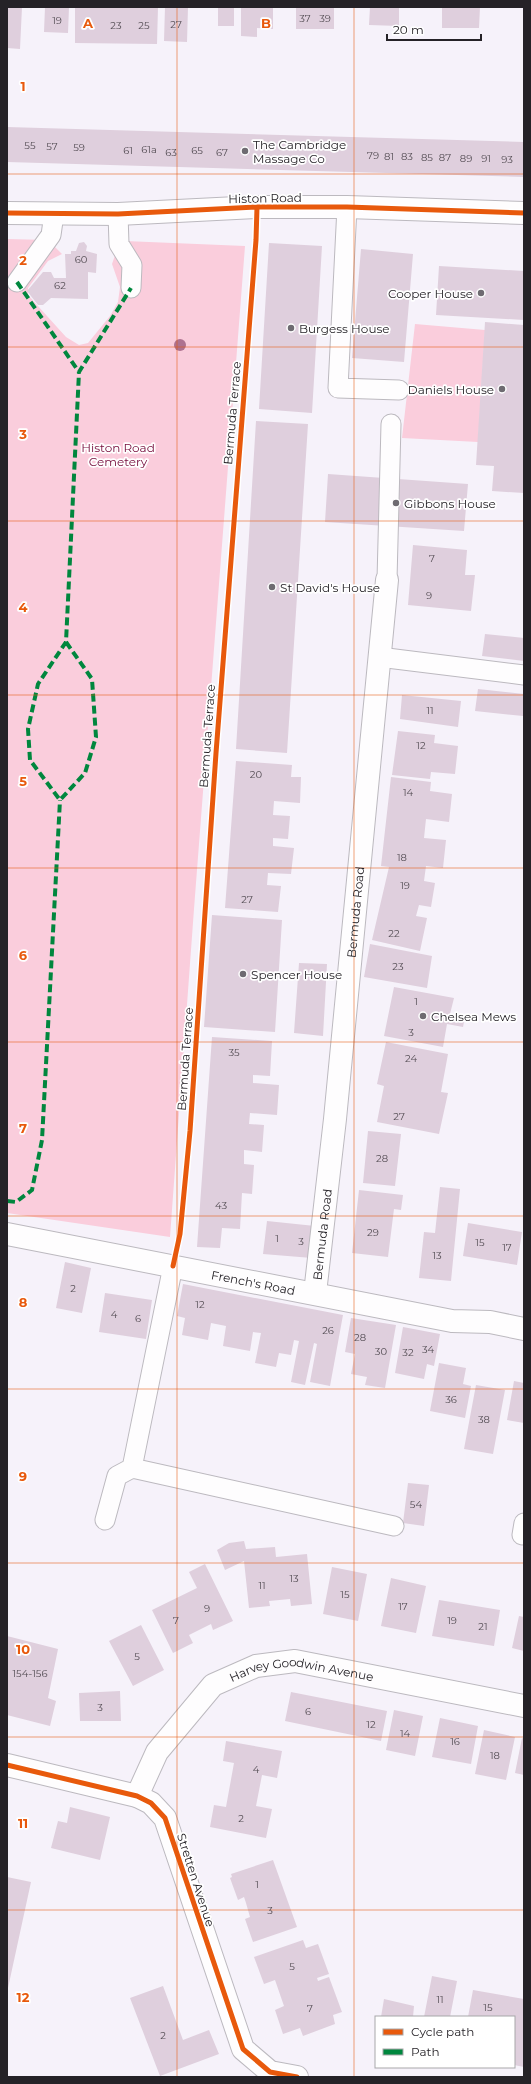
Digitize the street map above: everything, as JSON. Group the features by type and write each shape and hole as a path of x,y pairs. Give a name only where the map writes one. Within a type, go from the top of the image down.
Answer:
{"street":[{"name":"Histon Road","path":"7,214 118,214 257,207 347,207 524,213"},
{"name":"Bermuda Road","path":"315,1293 336,1111 387,580"},
{"name":"French's Road","path":"7,1234 452,1321 490,1322 524,1329"},
{"name":"Harvey Goodwin Avenue","path":"137,1796 157,1752 213,1685 256,1666 295,1661 524,1706"},
{"name":"Stretten Avenue","path":"7,1765 137,1796 151,1803 165,1818 243,2049 270,2072 297,2077"}],"lane":[{"path":"347,207 338,388 399,390"},
{"path":"17,282 51,235 54,214"},
{"path":"118,214 118,244 132,265 131,288"},
{"path":"387,580 391,424"},
{"path":"379,657 524,675"},
{"path":"132,1468 173,1266"},
{"path":"105,1520 117,1476 132,1468 394,1526"}],"green space":[{"name":"Histon Road Cemetery","path":"7,239 48,240 62,254 48,261 28,288 28,295 66,337 79,345 88,343 110,316 118,302 120,287 112,264 119,244 125,241 245,246 170,1237 7,1213"},
{"path":"415,324 485,330 478,442 402,438"}],"building":[{"path":"7,7 22,7 20,49 7,48"},
{"path":"45,7 69,7 68,33 44,32"},
{"path":"75,7 158,7 157,44 75,43"},
{"path":"165,7 188,7 187,42 164,41"},
{"path":"218,7 234,7 234,26 218,26"},
{"path":"241,7 273,7 273,29 257,28 257,37 241,36"},
{"path":"296,7 334,7 334,29 296,29"},
{"path":"370,7 399,7 399,26 369,25"},
{"path":"442,7 480,7 479,28 442,28"},
{"path":"7,127 524,142 524,177 7,162"},
{"path":"84,242 87,246 86,251 97,254 96,273 88,272 88,299 51,298 43,305 38,305 27,291 43,272 51,272 54,278 66,278 65,254 71,254 71,251 76,251 79,243"},
{"name":"Burgess House","path":"269,243 322,246 312,413 259,409"},
{"path":"361,249 413,254 404,362 352,358"},
{"name":"Cooper House","path":"439,266 524,271 524,320 436,315"},
{"name":"Daniels House","path":"485,322 524,325 524,493 492,491 494,466 476,465"},
{"name":"St David's House","path":"256,421 308,424 287,753 236,749"},
{"name":"Gibbons House","path":"328,474 468,484 464,531 325,522"},
{"path":"413,545 467,550 465,575 475,575 471,611 408,605"},
{"path":"485,634 524,638 524,661 482,656"},
{"path":"478,689 524,694 523,716 475,711"},
{"path":"402,695 461,701 458,727 400,719"},
{"path":"398,731 435,735 434,743 458,746 455,774 431,772 430,779 392,775"},
{"path":"236,761 292,765 291,777 301,777 300,803 274,801 273,815 290,816 288,839 273,838 273,846 294,848 291,874 268,873 267,885 281,886 278,912 225,908"},
{"path":"391,777 431,782 430,791 452,794 449,822 426,819 424,838 446,840 443,868 426,866 424,881 435,883 431,907 419,905 416,916 427,918 420,951 372,940 389,867 381,866"},
{"name":"Spencer House","path":"212,915 282,920 275,1032 204,1027"},
{"path":"370,944 432,956 427,988 364,977"},
{"path":"299,963 327,964 323,1036 294,1033"},
{"name":"Chelsea Mews","path":"394,987 454,998 450,1014 465,1017 463,1027 447,1024 443,1047 384,1036"},
{"path":"212,1037 272,1041 270,1076 253,1075 253,1083 279,1085 277,1115 250,1113 249,1124 264,1125 262,1152 244,1150 244,1164 254,1165 252,1194 242,1193 240,1229 222,1228 220,1248 197,1247"},
{"path":"386,1042 448,1054 441,1092 448,1093 439,1134 377,1122 384,1086 377,1084"},
{"path":"368,1131 401,1134 395,1186 363,1183"},
{"path":"440,1187 460,1189 451,1281 419,1278 424,1232 435,1233"},
{"path":"359,1190 403,1195 401,1210 394,1209 388,1257 352,1253"},
{"path":"267,1221 315,1226 312,1258 263,1254"},
{"path":"468,1223 522,1232 517,1265 463,1256"},
{"path":"65,1262 91,1268 82,1313 56,1308"},
{"path":"183,1284 343,1315 330,1386 310,1382 317,1344 314,1343 305,1385 291,1382 299,1341 294,1340 291,1355 279,1353 276,1367 255,1363 261,1333 253,1332 250,1351 223,1346 226,1326 211,1323 208,1340 182,1335 185,1318 177,1316"},
{"path":"105,1293 152,1300 146,1339 99,1332"},
{"path":"351,1318 396,1325 385,1388 365,1385 367,1377 351,1374 355,1354 345,1352"},
{"path":"403,1327 440,1334 434,1366 427,1364 424,1379 395,1373"},
{"path":"439,1363 466,1368 463,1384 471,1386 465,1418 430,1411"},
{"path":"514,1381 524,1383 524,1423 507,1420"},
{"path":"476,1385 505,1390 493,1454 464,1449"},
{"path":"408,1483 429,1485 424,1526 403,1523"},
{"path":"244,1541 246,1549 275,1547 276,1557 307,1554 312,1604 291,1606 290,1599 269,1601 270,1606 249,1608 244,1561 225,1570 217,1550 229,1543"},
{"path":"205,1564 233,1621 213,1630 211,1624 189,1635 193,1643 173,1653 152,1610 197,1588 189,1572"},
{"path":"332,1567 367,1574 358,1621 323,1614"},
{"path":"391,1578 426,1586 416,1633 381,1626"},
{"path":"439,1600 500,1610 494,1646 432,1636"},
{"path":"519,1616 524,1617 524,1651 512,1648"},
{"path":"141,1625 164,1670 133,1686 109,1641"},
{"path":"7,1636 58,1649 48,1698 56,1701 50,1726 7,1715"},
{"path":"120,1691 121,1721 80,1721 79,1693"},
{"path":"291,1692 387,1711 381,1741 285,1721"},
{"path":"394,1710 423,1716 415,1756 386,1750"},
{"path":"440,1718 478,1726 471,1764 432,1757"},
{"path":"484,1730 515,1737 506,1780 475,1774"},
{"path":"522,1738 524,1739 524,1775 515,1773"},
{"path":"226,1741 282,1751 277,1778 262,1775 256,1806 272,1809 266,1838 210,1827 214,1805 226,1807 234,1763 223,1761"},
{"path":"70,1807 110,1817 100,1860 51,1848 58,1821 67,1823"},
{"path":"273,1860 297,1927 253,1942 245,1919 250,1917 244,1897 238,1900 230,1878 232,1877 231,1874"},
{"path":"7,1877 31,1882 8,1988 7,1988"},
{"path":"303,1940 306,1948 318,1944 329,1974 317,1978 318,1981 329,1977 342,2012 333,2015 335,2024 303,2036 300,2028 283,2034 275,2010 284,2006 275,1980 264,1984 254,1957"},
{"path":"432,1976 457,1981 450,2016 424,2016"},
{"path":"163,1986 183,2040 209,2030 219,2054 160,2076 130,1998"},
{"path":"473,1990 524,1999 524,2067 515,2065 515,2016 468,2016"},
{"path":"384,1999 414,2006 413,2016 381,2016"}],"marked path":[{"path":"17,282 79,372 131,288"},
{"path":"66,642 92,679 96,737 85,773 60,800 30,760 28,729 38,684 66,642 79,372"},
{"path":"7,1201 16,1202 32,1190 42,1140 60,800"}],"cycle path":[{"path":"7,213 118,214 257,207 347,207 524,213"},
{"name":"Bermuda Terrace","path":"173,1266 180,1234 190,1131 216,753 256,240 257,207"},
{"path":"7,1765 137,1796 151,1803 165,1818 243,2049 270,2072 297,2077"}],"place":[{"name":"The Cambridge Massage Co","path":"245,151"},
{"name":"Cooper House","path":"481,293"},
{"name":"Burgess House","path":"291,328"},
{"name":"Daniels House","path":"502,389"},
{"name":"Gibbons House","path":"396,503"},
{"name":"St David's House","path":"272,587"},
{"name":"Spencer House","path":"243,974"},
{"name":"Chelsea Mews","path":"423,1016"}]}
